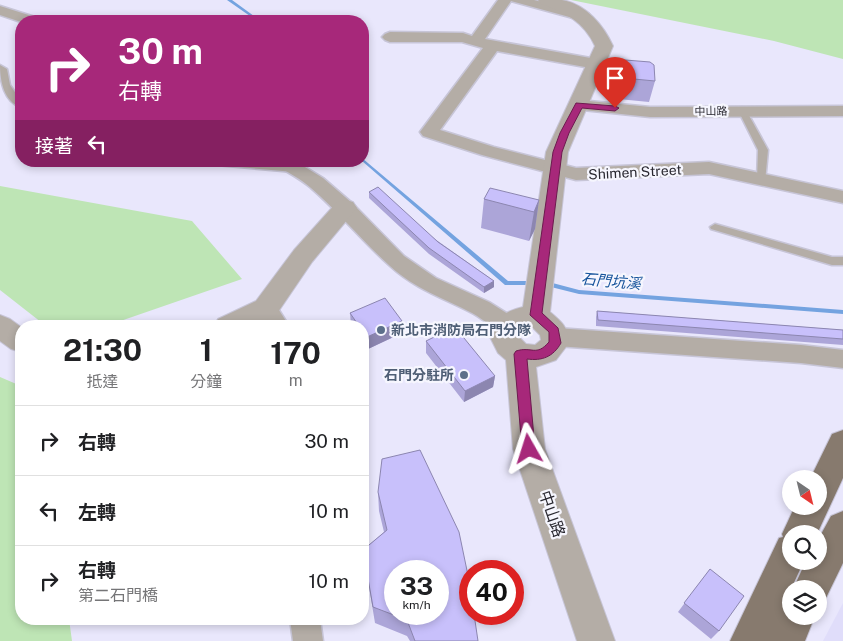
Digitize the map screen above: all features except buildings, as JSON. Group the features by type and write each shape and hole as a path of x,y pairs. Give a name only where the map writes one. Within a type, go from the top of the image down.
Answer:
{"main road":[{"path":"828,475 843,444"},
{"path":"816,580 843,527"},
{"path":"748,641 782,569"},
{"path":"786,641 793,625"}],"street":[{"path":"475,42 505,0"},
{"path":"518,0 585,17"},
{"path":"536,315 553,170 564,133 579,105 604,46 599,34 585,17 547,0"},
{"path":"0,10 15,15"},
{"path":"390,37 463,38 475,42 596,64"},
{"name":"Shimen Street","path":"493,45 429,132 553,170 576,174 709,168 843,197"},
{"name":"中山路","path":"579,105 650,112 742,110 843,111"},
{"path":"291,167 316,182 345,208 397,261 428,284 480,308 508,324"},
{"path":"257,320 272,317 303,256 345,208"},
{"path":"536,315 550,325 556,337 555,343 547,353 538,356 520,354 513,350 504,337 505,330 508,324 520,318 536,315"},
{"path":"0,326 15,337"},
{"path":"556,337 801,354 843,359"},
{"name":"中山路","path":"520,354 529,449 596,641"},
{"path":"306,625 308,641"}],"lane":[{"path":"0,66 3,69 3,81 15,99"},
{"path":"742,110 763,150 762,180"},
{"path":"715,227 832,260 843,261"}],"shaded area":[{"path":"843,603 843,641 823,641"}],"green space":[{"path":"571,0 843,0 843,59 774,41"},
{"path":"0,186 192,221 242,279 123,320 38,320 0,290"},
{"path":"0,377 15,383 15,625 70,625 72,641 0,641"}],"waterway":[{"name":"石門坑溪","path":"229,0 250,15"},
{"name":"石門坑溪","path":"369,165 507,283 535,283"},
{"name":"石門坑溪","path":"545,283 579,292 843,312"}],"place":[{"name":"新北市消防局石門分隊","path":"381,330"},
{"name":"石門分駐所","path":"464,375"}],"route":[{"path":"529,449 520,354 538,356 547,353 555,343 556,337 550,325 536,315 553,170 557,152 564,133 579,105 615,108"}]}
